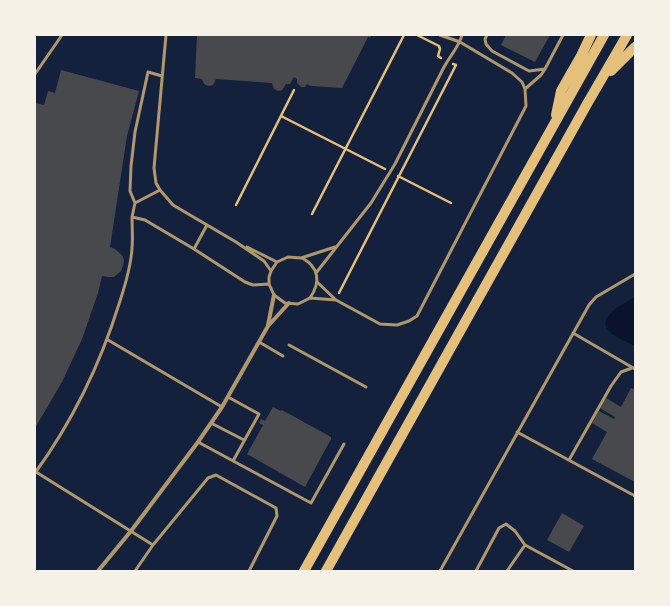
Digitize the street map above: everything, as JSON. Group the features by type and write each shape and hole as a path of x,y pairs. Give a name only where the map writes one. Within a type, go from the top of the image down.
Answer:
{"highway":[{"path":"554,125 561,91 591,35"},
{"path":"304,571 604,35"},
{"path":"326,571 627,35"},
{"path":"603,78 635,47"}],"street":[{"path":"268,326 274,295"},
{"path":"98,571 131,531 198,442 222,407 268,326 287,303"}],"lane":[{"path":"35,74 62,35"},
{"path":"166,35 154,168 156,183 173,205 236,242 264,261 271,271"},
{"path":"317,282 336,300 380,324 397,325 417,316 526,106 525,89 522,82 512,73 460,42 440,35"},
{"path":"316,273 371,203 391,172 451,55 460,42 462,35"},
{"path":"487,35 485,39 486,44 492,51 529,71 545,70"},
{"path":"525,89 545,70 563,35"},
{"path":"153,545 36,472 53,447 83,394 108,340 127,281 132,249 132,217 135,203 130,191 135,132 148,72 162,76"},
{"path":"135,203 160,190"},
{"path":"132,217 145,220 245,282 253,285 269,284"},
{"path":"194,249 207,225"},
{"path":"236,242 277,262"},
{"path":"301,258 335,247"},
{"path":"288,257 301,258 312,266 316,273 317,282 315,291 310,298 298,304 287,303 274,295 269,284 271,271 277,262 288,257"},
{"path":"440,571 589,305 596,297 635,274"},
{"path":"310,298 336,300"},
{"path":"573,333 633,368"},
{"path":"108,340 222,407"},
{"path":"259,342 283,356"},
{"path":"289,345 366,387"},
{"path":"569,460 610,386 620,372 633,368"},
{"path":"228,397 259,414 234,461"},
{"path":"211,422 244,440"},
{"path":"517,432 635,496"},
{"path":"198,442 311,503 344,444"},
{"path":"136,571 153,545 208,478 216,474 276,508 277,516 248,571"},
{"path":"476,571 499,528 506,524 515,531 524,544 573,571"},
{"path":"507,571 524,544"}],"path":[{"path":"312,214 404,35"},
{"path":"236,205 294,90"},
{"path":"281,116 451,203"}],"water":[{"path":"635,297 635,346 612,334 606,326 606,321 608,316 613,311"}],"building":[{"path":"197,35 371,35 370,38 368,37 342,88 311,86 307,84 305,87 301,87 297,83 297,79 294,77 290,84 286,84 282,90 278,91 274,89 272,83 216,79 213,85 208,86 204,84 202,79 195,78"},
{"path":"506,35 550,35 535,62 501,45"},
{"path":"61,70 139,91 127,136 110,247 122,255 124,260 123,266 121,271 114,277 102,276 98,293 82,339 62,382 35,428 35,103 44,105 48,91 55,93"},
{"path":"631,388 635,390 635,482 592,459 607,432 592,423 599,411 614,419 615,417 600,408 606,398 621,407"},
{"path":"273,407 281,411 282,410 331,437 305,487 247,454 263,425 259,423 261,419 265,421"},
{"path":"562,513 584,526 569,552 547,540"}]}
